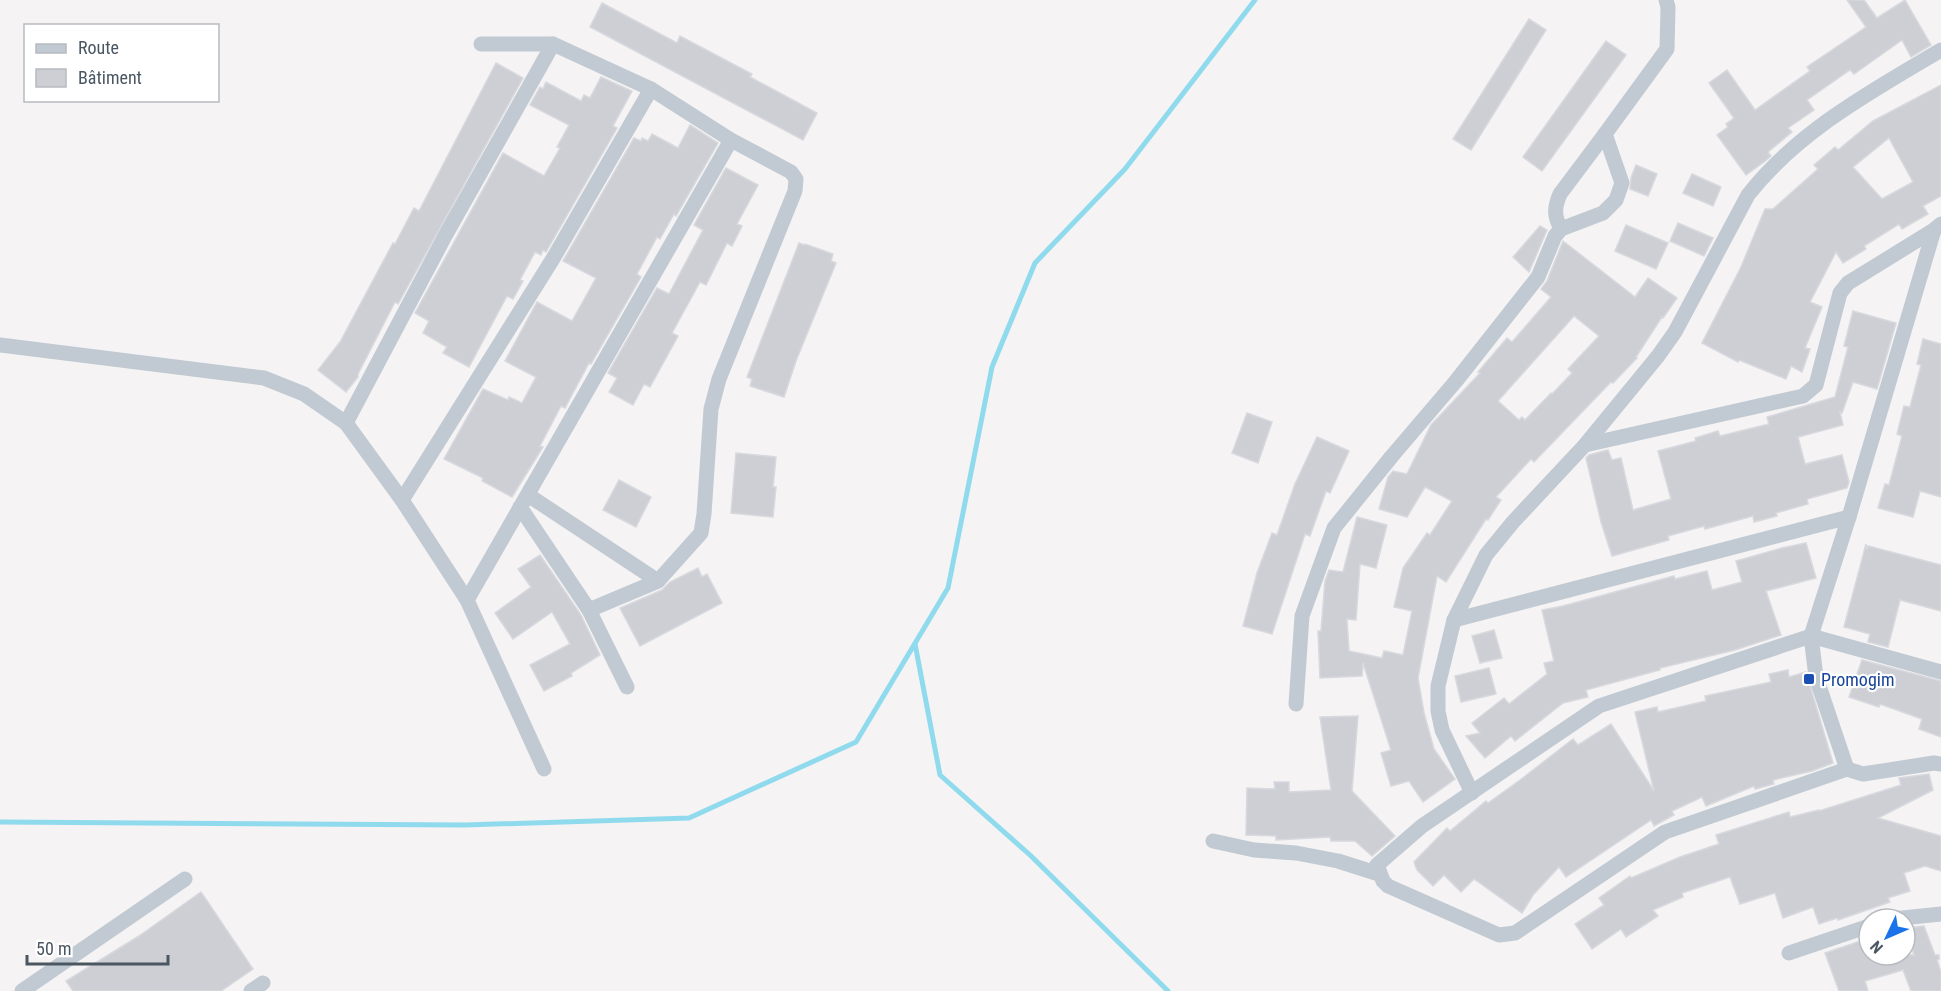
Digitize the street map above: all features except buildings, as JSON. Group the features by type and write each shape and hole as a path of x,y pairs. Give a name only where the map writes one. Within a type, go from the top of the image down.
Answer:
{"street":[{"path":"1561,230 1555,217 1560,194 1667,49 1668,7 1666,0"},
{"path":"481,44 553,44 651,89 731,141 791,172 796,179 795,190 718,379 711,409 701,533 658,581 589,610"},
{"path":"345,423 445,236 553,44"},
{"path":"1472,793 1442,730 1438,711 1438,686 1454,620 1486,555 1513,522 1585,445 1658,356 1675,332 1748,195 1762,177 1785,155 1851,102 1941,50"},
{"path":"402,500 554,257 651,89"},
{"path":"1296,704 1302,616 1334,528 1538,278 1555,236 1561,230 1604,213 1616,200 1622,183 1605,134"},
{"path":"467,600 731,141"},
{"path":"1585,445 1803,396 1816,385 1840,293 1848,284 1937,227"},
{"path":"1847,769 1816,676 1811,636 1937,227"},
{"path":"0,345 264,378 304,394 345,423 402,500 467,600 544,769"},
{"path":"524,501 658,581"},
{"path":"524,501 589,610 627,687"},
{"path":"1454,620 1849,517"},
{"path":"1941,672 1811,636 1599,706 1422,826 1377,865 1379,874 1388,886 1498,935 1515,933 1665,832 1847,769 1863,774 1934,763 1941,764"},
{"path":"1213,841 1254,850 1296,853 1338,861 1379,874"},
{"path":"22,991 185,879"},
{"path":"1917,916 1941,914"},
{"path":"1789,953 1857,930"}],"waterway":[{"path":"0,822 465,825 689,818 856,742 948,588 992,367 1035,263 1125,169 1255,0"},
{"path":"915,644 940,775 1030,855 1168,991"}],"place":[{"name":"Promogim","path":"1809,679"}]}
